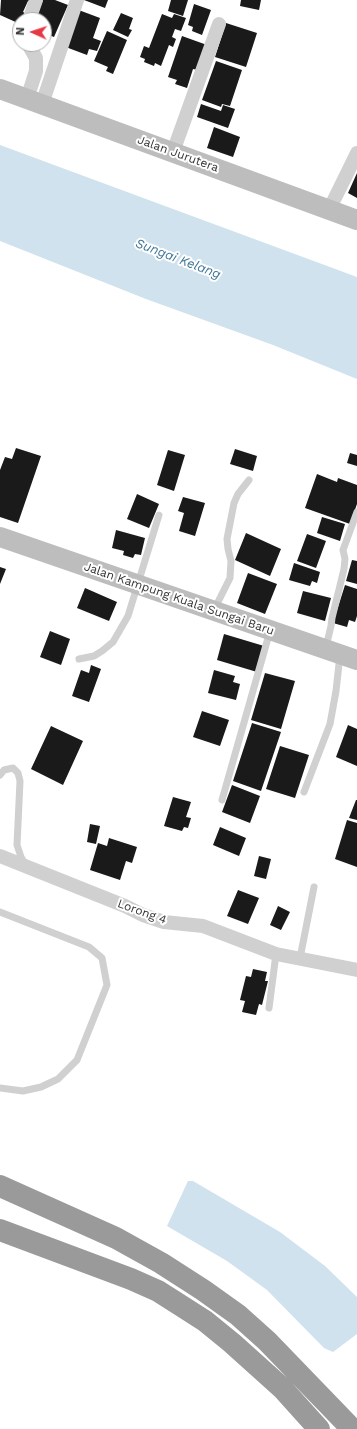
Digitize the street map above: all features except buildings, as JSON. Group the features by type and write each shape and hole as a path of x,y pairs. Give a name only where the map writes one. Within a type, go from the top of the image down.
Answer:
{"highway":[{"path":"0,1186 116,1238 203,1290 238,1315 267,1341 347,1426"},
{"path":"0,1230 101,1267 158,1292 206,1321 282,1388 319,1429"},
{"path":"282,1388 304,1429"}],"street":[{"path":"32,12 36,0"},
{"path":"35,102 77,0"},
{"path":"173,152 219,24"},
{"path":"33,52 36,58 35,102"},
{"name":"Jalan Jurutera","path":"0,89 357,220"},
{"path":"329,210 357,153"},
{"name":"Jalan Kampung Kuala Sungai Baru","path":"0,537 341,655"},
{"name":"Lorong 4","path":"0,856 143,915 164,922 203,926 276,954 357,970"}],"lane":[{"path":"214,610 230,578 231,561 228,549 228,539 234,504 249,480"},
{"path":"304,792 330,724 341,655 331,626 332,618 344,569 345,559 343,550 357,512"},
{"path":"79,659 94,656 113,642 128,616 159,515"},
{"path":"222,800 270,630"},
{"path":"0,774 4,770 13,768 18,773 20,781 17,845 26,866"},
{"path":"300,958 314,887"},
{"path":"0,912 89,947 102,958 107,985 77,1060 58,1079 41,1087 23,1091 0,1088"},
{"path":"269,1008 276,954"}],"water":[{"name":"Sungai Kelang","path":"0,145 357,277 357,379 273,345 146,299 0,241"},
{"path":"188,1181 193,1181 280,1232 325,1266 357,1297 357,1334 333,1352 324,1348 267,1290 227,1261 167,1226"}]}
